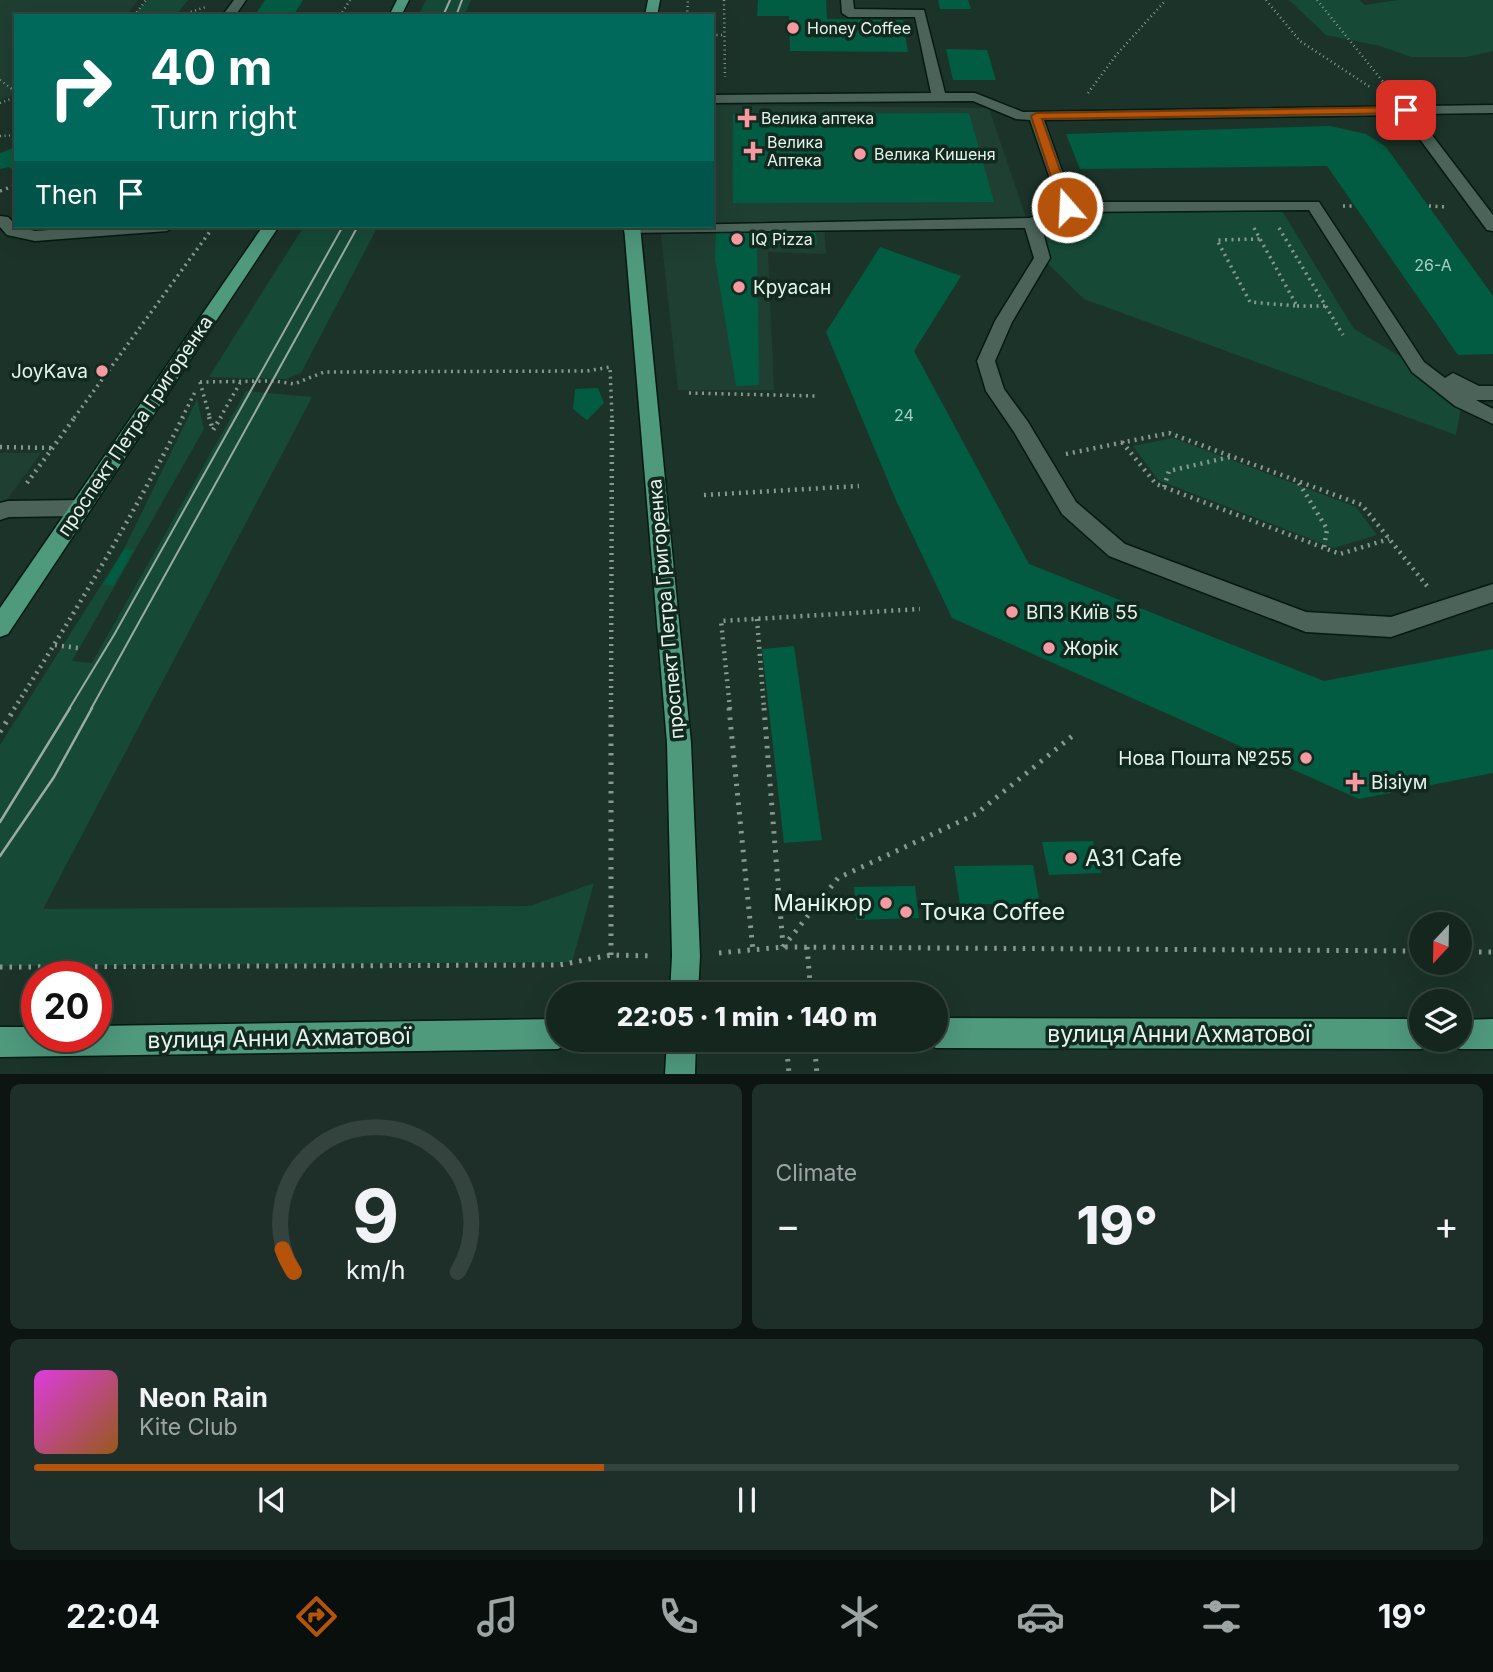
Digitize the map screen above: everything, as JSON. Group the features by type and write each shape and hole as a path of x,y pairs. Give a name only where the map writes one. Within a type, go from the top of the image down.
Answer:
{"main road":[{"name":"проспект Петра Григоренка","path":"0,627 270,228"},
{"name":"проспект Петра Григоренка","path":"632,228 679,743 685,982"},
{"name":"вулиця Анни Ахматової","path":"0,1042 546,1034"},
{"name":"вулиця Анни Ахматової","path":"948,1034 1409,1034"},
{"path":"1472,1034 1493,1034"},
{"path":"680,1073 681,1052"}],"lane":[{"path":"847,0 848,13 920,13 928,11 929,0"},
{"path":"920,13 939,97"},
{"path":"719,99 975,97 1021,116 1493,109"},
{"path":"1406,110 1493,226"},
{"path":"1036,116 1067,207"},
{"path":"714,227 1032,223 1067,207 1314,205 1418,367 1462,401 1493,417"},
{"path":"5,219 13,231 35,236 141,228"},
{"path":"1032,223 1042,258 1027,287 1004,321 986,361 995,391 1021,427 1069,508 1117,550 1306,622 1391,627 1493,593"},
{"path":"1410,356 1476,393 1493,393"},
{"path":"4,510 79,508"}],"path":[{"path":"719,99 724,0"},
{"path":"1072,116 1116,54 1166,0"},
{"path":"1266,0 1300,41 1406,110"},
{"path":"1317,0 1406,110"},
{"path":"184,14 207,6"},
{"path":"714,35 724,35"},
{"path":"0,80 14,93"},
{"path":"1278,226 1343,335"},
{"path":"1254,227 1297,306"},
{"path":"4,510 213,228"},
{"path":"1260,239 1217,240 1250,302 1326,306"},
{"path":"200,382 294,383 324,372 587,371 610,367 611,955"},
{"path":"200,382 213,430 241,383"},
{"path":"0,732 138,505 200,382"},
{"path":"689,393 816,396"},
{"path":"1039,459 1169,433 1362,505 1446,608"},
{"path":"1122,442 1156,484 1340,554 1389,539"},
{"path":"0,447 52,448"},
{"path":"1164,487 1169,471 1232,457"},
{"path":"1298,481 1327,529 1324,548"},
{"path":"704,495 859,486"},
{"path":"754,951 721,621 920,609"},
{"path":"757,619 783,947"},
{"path":"55,645 78,648"},
{"path":"783,947 838,878 976,814 1076,733"},
{"path":"0,967 559,965 611,955 686,956 783,947 1409,951"},
{"path":"807,947 810,982"},
{"path":"1472,952 1493,952"},
{"path":"787,1052 789,1073"},
{"path":"815,1052 817,1073"}],"shaded area":[{"path":"0,0 138,0 128,14 14,14 14,95 0,100"},
{"path":"147,0 188,0 177,14 135,14"},
{"path":"426,0 471,0 465,14 419,14"},
{"path":"1289,0 1359,0 1365,5 1398,0 1493,0 1493,51 1466,57 1411,57 1380,46 1326,35"},
{"path":"714,105 989,108 1026,218 824,221 826,254 768,252 774,390 678,390 660,228 714,228"},
{"path":"1279,206 1354,329 1418,367 1462,401 1456,435 1084,299 1042,258 1032,223 1067,207"},
{"path":"303,228 377,228 301,373 286,379 209,377"},
{"path":"246,391 312,397 43,909 530,906 594,883 572,962 112,965 112,961 21,961 21,966 0,966 0,745 124,549 197,399 204,429 72,661 92,663"},
{"path":"1173,438 1356,507 1377,535 1334,548 1158,480 1133,446"},
{"path":"0,453 41,453 0,509"}],"building":[{"path":"265,0 303,0 294,14 255,14"},
{"path":"758,0 826,0 827,19 903,20 908,52 790,51 789,16 757,16"},
{"path":"938,0 968,0 971,9 940,9"},
{"path":"946,49 987,50 996,80 953,80"},
{"path":"969,113 994,202 733,203 733,114"},
{"path":"1330,126 1366,134 1386,147 1493,296 1493,354 1458,355 1327,166 1080,169 1066,134"},
{"path":"14,148 14,171 9,167 0,169 0,153"},
{"path":"816,231 817,245 757,245 759,385 736,386 715,259 716,232"},
{"path":"880,247 961,276 914,351 1029,564 1324,681 1493,649 1493,773 1359,799 952,618 895,498 826,332"},
{"path":"598,388 604,403 587,420 573,409 575,389"},
{"path":"124,549 134,550 113,586 103,585"},
{"path":"794,646 822,840 784,843 762,649"},
{"name":"A31 Cafe","path":"1093,841 1101,873 1049,875 1042,842"},
{"path":"1033,865 1040,904 960,904 954,866"},
{"name":"Манікюр","path":"915,886 919,918 856,920 854,887"}],"tram line":[{"path":"444,14 450,0"},
{"path":"457,14 462,0"},
{"path":"69,709 114,635 342,228"},
{"path":"91,709 357,228"},
{"path":"0,822 70,708"},
{"path":"0,856 54,777 92,708"}],"place":[{"name":"Honey Coffee","path":"793,28"},
{"name":"Велика аптека","path":"747,118"},
{"name":"Велика Аптека","path":"753,151"},
{"name":"Велика Кишеня","path":"860,154"},
{"name":"IQ Pizza","path":"737,239"},
{"name":"Круасан","path":"739,287"},
{"name":"JoyKava","path":"102,371"},
{"name":"ВПЗ Київ 55","path":"1012,612"},
{"name":"Жорік","path":"1049,648"},
{"name":"Нова Пошта №255","path":"1306,758"},
{"name":"Візіум","path":"1355,782"},
{"name":"A31 Cafe","path":"1071,858"},
{"name":"Манікюр","path":"886,903"},
{"name":"Точка Coffee","path":"906,912"}],"route":[{"path":"1067,207 1036,116 1406,110"}]}
